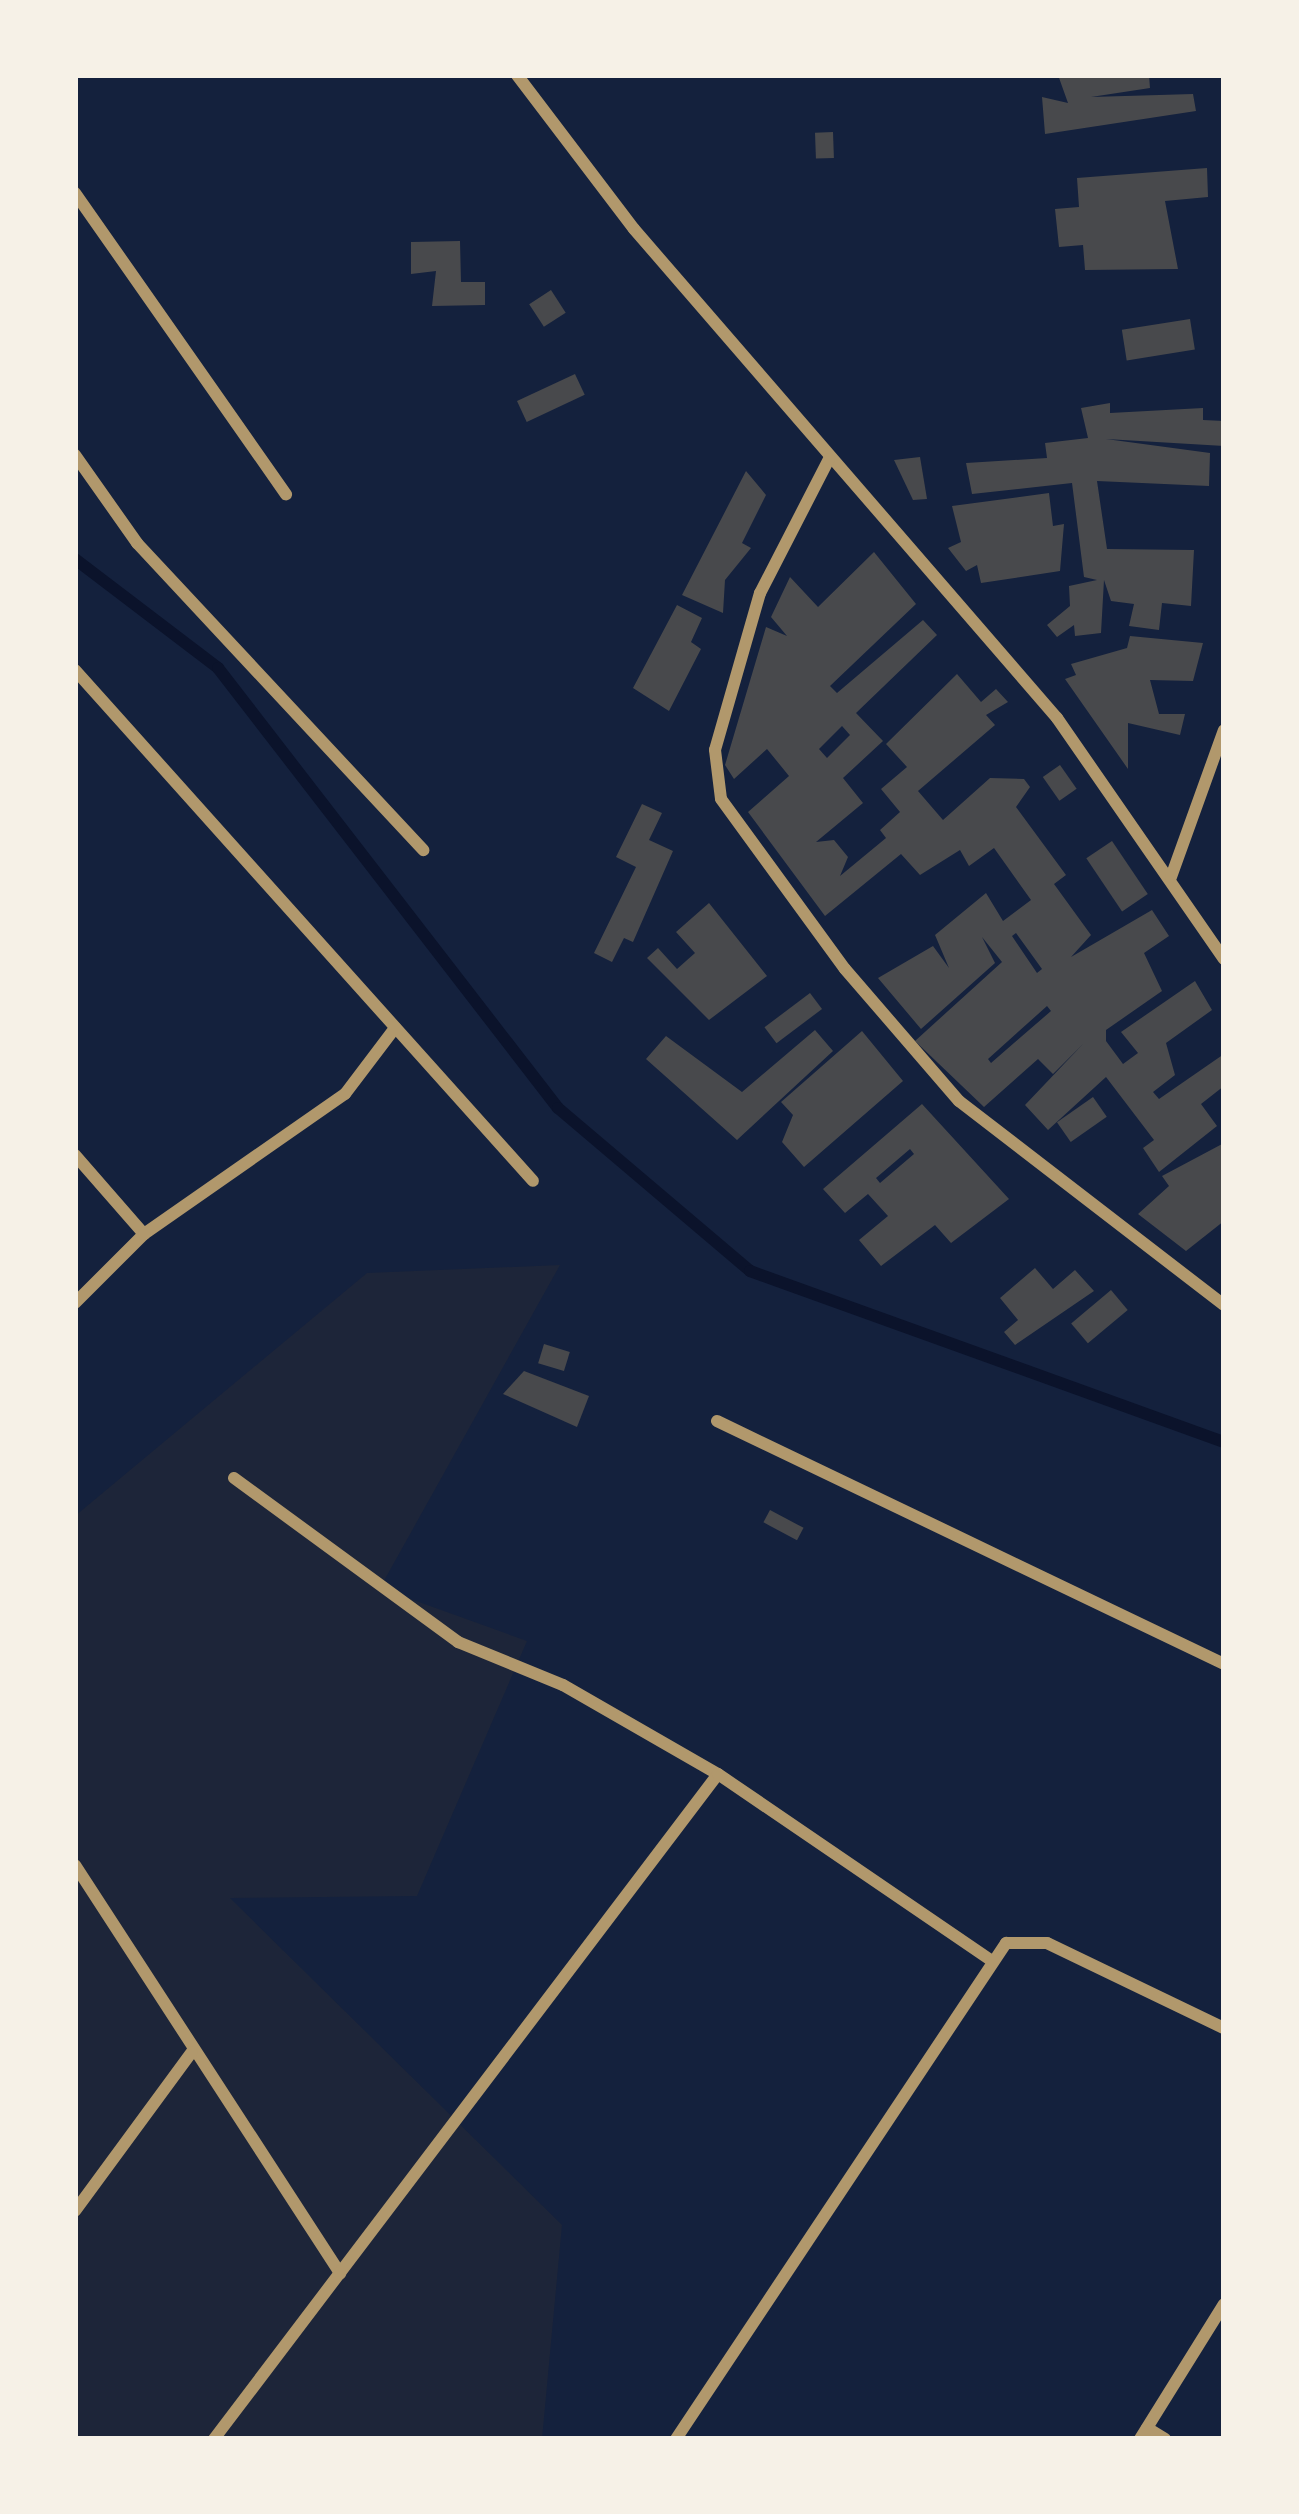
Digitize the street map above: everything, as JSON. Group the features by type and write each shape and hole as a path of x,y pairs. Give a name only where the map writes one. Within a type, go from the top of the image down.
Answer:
{"street":[{"path":"517,75 829,459 1057,718 1224,959"},
{"path":"75,193 286,494"},
{"path":"75,455 136,543 423,850"},
{"path":"829,459 760,593 716,750 721,799 844,969 959,1101 1224,1305"},
{"path":"75,670 533,1181"},
{"path":"1171,877 1224,730"},
{"path":"75,1303 144,1234 345,1094 395,1028"},
{"path":"75,1155 144,1234"},
{"path":"717,1421 1224,1664"},
{"path":"234,1478 458,1642 563,1685 718,1774 989,1959"},
{"path":"214,2439 718,1774"},
{"path":"75,1865 192,2052 340,2273"},
{"path":"676,2439 989,1959 1025,1937 1047,1942 1224,2028"},
{"path":"75,2211 192,2052"},
{"path":"1165,2439 1144,2434 1224,2304"}],"shaded area":[{"path":"560,1265 380,1588 527,1641 417,1896 230,1898 562,2225 542,2439 75,2439 75,1516 367,1273"}],"building":[{"path":"1058,75 1149,75 1150,88 1091,97 1193,94 1196,111 1045,134 1042,97 1068,103"},
{"path":"833,132 834,158 816,159 815,133"},
{"path":"1207,168 1208,197 1165,201 1178,269 1085,270 1083,245 1059,247 1055,209 1079,207 1077,178"},
{"path":"460,241 461,282 485,282 485,305 432,306 436,271 411,274 411,242"},
{"path":"551,290 566,313 544,327 529,304"},
{"path":"1190,319 1195,350 1127,360 1122,330"},
{"path":"575,374 585,395 527,422 517,401"},
{"path":"1110,403 1110,413 1203,408 1203,420 1224,421 1224,446 1106,439 1210,453 1209,486 1097,481 1107,549 1194,550 1191,606 1162,603 1159,630 1129,626 1134,604 1111,601 1104,580 1101,633 1075,636 1074,625 1057,637 1047,625 1070,606 1069,586 1097,580 1084,577 1072,483 972,494 966,463 1047,458 1045,443 1088,438 1081,408"},
{"path":"920,457 927,499 913,500 894,460"},
{"path":"746,471 766,495 742,543 751,548 725,580 723,613 682,595"},
{"path":"1049,493 1053,526 1064,524 1060,571 981,583 977,565 966,571 948,548 961,542 952,506"},
{"path":"874,552 916,604 830,686 837,693 923,620 937,635 856,713 883,741 843,778 863,803 816,842 834,840 848,857 840,876 886,838 880,830 900,812 881,789 907,767 886,744 957,674 981,702 996,689 1008,702 986,715 995,725 918,791 943,820 990,778 1024,779 1030,787 1016,807 1066,875 1054,884 1091,935 1071,957 1152,910 1169,936 1144,953 1162,991 1106,1030 1106,1041 1123,1064 1138,1053 1121,1032 1195,981 1212,1010 1166,1043 1175,1075 1153,1092 1159,1099 1224,1054 1224,1086 1201,1104 1217,1126 1159,1172 1143,1148 1154,1140 1106,1077 1048,1130 1025,1105 1083,1044 1053,1074 1038,1059 984,1107 915,1041 1002,962 982,937 995,963 921,1029 878,978 933,946 949,968 935,935 986,893 1003,921 1031,900 994,848 969,866 960,850 920,875 901,854 825,916 748,812 789,776 767,749 734,779 725,765 766,627 787,636 771,617 790,577 818,607","holes":["842,726 850,735 827,758 819,749","1016,933 1042,969 1037,973 1012,936","1047,1006 1051,1011 991,1063 988,1059"]},
{"path":"677,605 702,618 691,642 701,649 669,711 633,688"},
{"path":"1130,636 1203,643 1193,681 1150,680 1159,714 1185,714 1180,735 1128,723 1128,769 1065,679 1076,675 1071,664 1127,648"},
{"path":"1060,765 1077,789 1059,801 1043,777"},
{"path":"642,804 662,813 649,840 673,851 633,942 624,938 612,962 594,953 636,867 616,857"},
{"path":"1112,841 1148,894 1122,911 1086,858"},
{"path":"709,903 767,976 709,1020 647,958 658,948 677,969 695,953 676,932"},
{"path":"810,993 822,1009 777,1043 764,1027"},
{"path":"815,1030 833,1051 737,1140 646,1059 666,1036 742,1092"},
{"path":"862,1031 903,1081 804,1167 782,1142 793,1115 781,1102"},
{"path":"1093,1097 1107,1117 1071,1142 1057,1122"},
{"path":"922,1104 1009,1199 951,1243 935,1225 881,1266 859,1240 888,1216 868,1194 845,1213 823,1189","holes":["910,1149 914,1154 880,1183 876,1178"]},
{"path":"1224,1143 1224,1221 1186,1251 1138,1214 1169,1186 1162,1176"},
{"path":"1035,1268 1053,1289 1075,1270 1094,1291 1015,1345 1004,1332 1018,1320 1000,1298"},
{"path":"1111,1290 1128,1310 1088,1343 1071,1323"},
{"path":"544,1344 570,1352 564,1371 538,1363"},
{"path":"524,1371 589,1396 577,1427 503,1394"},
{"path":"770,1510 804,1528 797,1540 763,1522"}],"waterway":[{"path":"75,559 218,668 558,1108 750,1271 1224,1442"}]}
